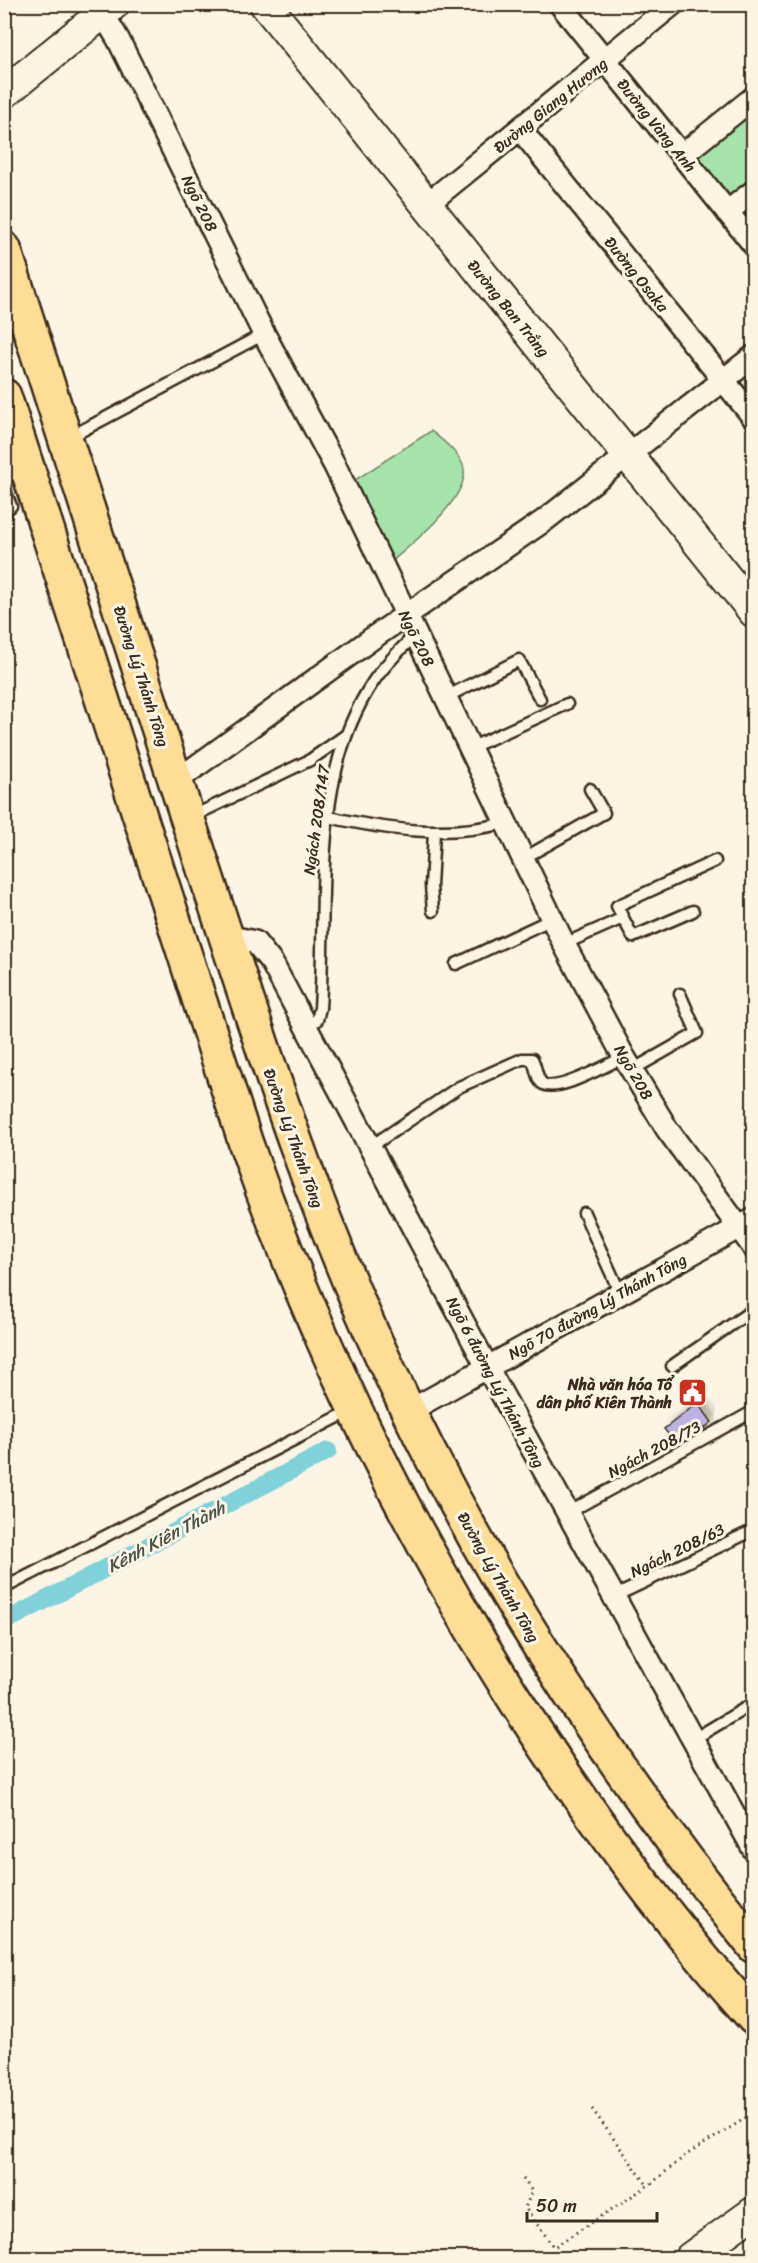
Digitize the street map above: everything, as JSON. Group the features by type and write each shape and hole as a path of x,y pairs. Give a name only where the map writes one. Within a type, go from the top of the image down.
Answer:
{"main road":[{"name":"Đường Lý Thánh Tông","path":"4,249 276,1091 328,1234 409,1411 488,1561 548,1662 625,1776 753,1946"},
{"path":"4,396 12,478 287,1252 355,1409 438,1568 510,1690 587,1805 691,1943 753,2018"},
{"path":"235,1109 276,1091"},
{"path":"691,1943 729,1914"}],"street":[{"name":"Đường Ban Trắng","path":"265,4 753,612"},
{"name":"Đường Vàng Anh","path":"560,4 753,245"},
{"name":"Đường Giang Hương","path":"426,205 673,4"},
{"path":"4,93 105,8"},
{"name":"Ngõ 208","path":"105,8 264,334 335,466 564,944 628,1064 667,1129 746,1223 753,1248"},
{"path":"682,155 753,97"},
{"name":"Đường Osaka","path":"520,129 753,418"},
{"path":"727,212 753,191"},
{"path":"176,781 406,614 538,525 753,356"},
{"name":"Ngõ 6 đường Lý Thánh Tông","path":"226,936 249,939 261,947 612,1597 753,1850"},
{"name":"Ngõ 70 đường Lý Thánh Tông","path":"409,1411 746,1223"},
{"path":"690,2259 753,2212"}],"lane":[{"path":"66,440 264,334"},
{"path":"4,512 11,506 12,478"},
{"name":"Ngách 208/147","path":"306,1028 317,1020 320,1008 322,888 329,817 347,735 374,681 416,634"},
{"path":"446,697 519,660 540,699"},
{"path":"470,748 567,704"},
{"path":"188,819 310,760 347,735"},
{"path":"524,858 604,813 590,789"},
{"path":"329,817 397,830 434,832 479,830 505,823"},
{"path":"433,911 431,886 434,832"},
{"path":"693,911 633,937 617,906 716,861"},
{"path":"564,944 623,918"},
{"path":"456,964 552,920"},
{"path":"370,1147 459,1087 522,1059 532,1059 541,1082 547,1086 556,1086 628,1064 697,1034 680,994"},
{"path":"584,1213 620,1293"},
{"path":"672,1366 753,1309"},
{"path":"4,1588 355,1409"},
{"name":"Ngách 208/73","path":"567,1513 753,1411"},
{"name":"Ngách 208/63","path":"612,1597 753,1530"},
{"path":"692,1740 753,1704"}],"path":[{"path":"592,2109 648,2186"},
{"path":"523,2179 532,2191 525,2208 554,2247 648,2186 686,2155 753,2113"}],"green space":[{"path":"753,97 753,191 727,212 682,155"},
{"path":"431,431 457,455 463,465 464,477 451,504 439,518 392,561 352,482"}],"building":[{"path":"698,1403 712,1422 679,1448 664,1429"}],"waterway":[{"name":"Kênh Kiên Thành","path":"4,1622 328,1451"}],"place":[{"name":"Nhà văn hóa Tổ dân phố Kiên Thành","path":"693,1393"}]}
